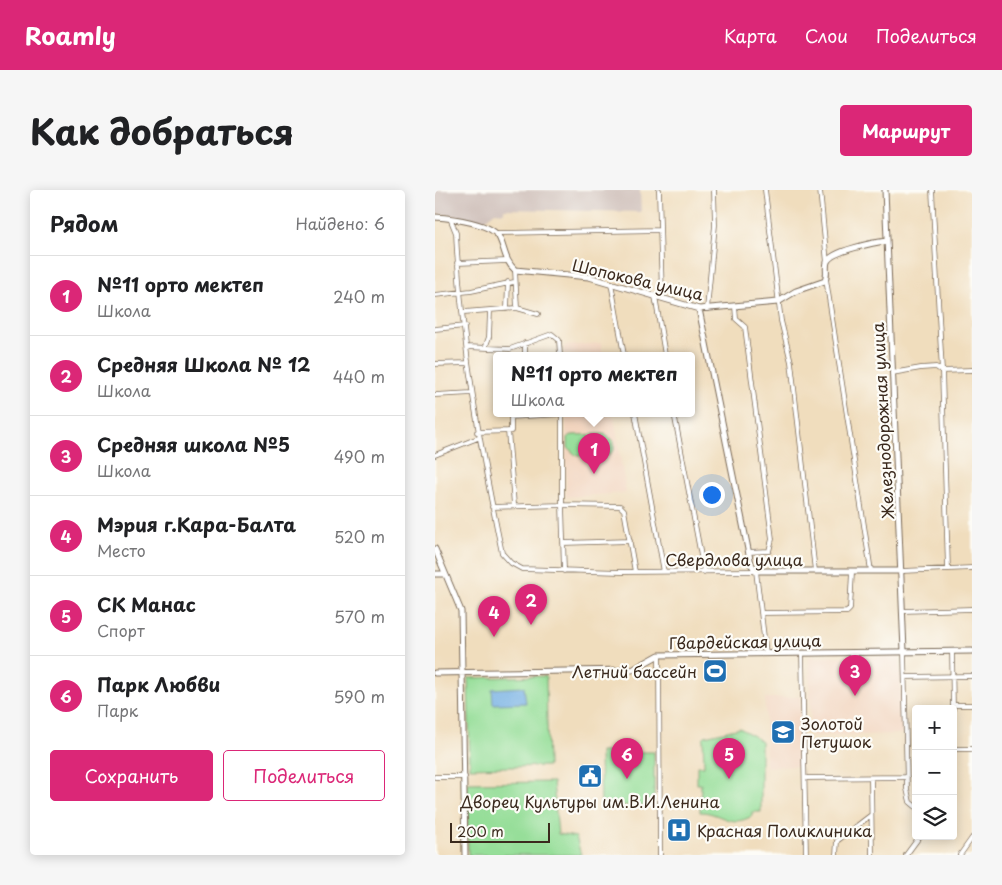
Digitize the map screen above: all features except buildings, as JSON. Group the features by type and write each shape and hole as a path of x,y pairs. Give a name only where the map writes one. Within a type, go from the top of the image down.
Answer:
{"street":[{"path":"659,190 662,296"},
{"path":"707,309 715,225 714,190"},
{"path":"765,190 778,302 791,362 815,571"},
{"path":"820,190 827,263 826,279 871,571"},
{"name":"Железнодорожная улица","path":"885,190 905,651"},
{"path":"931,190 942,371 948,569"},
{"path":"435,217 450,218 486,227 497,233 660,230"},
{"path":"450,218 455,232 477,432 493,506 622,506 635,572"},
{"path":"497,233 507,261 515,270 514,282 517,308"},
{"path":"827,263 831,256 869,243 887,241"},
{"path":"457,263 507,261"},
{"name":"Шопокова улица","path":"515,270 589,277 655,296 662,296 699,309 778,302 796,291 822,283 826,279"},
{"path":"507,282 507,309"},
{"path":"435,295 514,282"},
{"path":"611,282 623,352"},
{"path":"655,296 664,352"},
{"path":"735,306 736,319 745,327 772,539 769,551 748,552"},
{"path":"463,312 517,308 539,314"},
{"path":"699,309 748,552 751,564 756,571 766,654"},
{"path":"485,348 489,337 489,311"},
{"path":"435,329 465,326"},
{"path":"467,347 510,349 554,335 559,340 560,352"},
{"path":"525,343 525,352"},
{"path":"435,364 468,363"},
{"path":"892,373 936,367 942,371 972,370"},
{"path":"435,395 472,393"},
{"path":"511,417 511,430 508,431 514,505"},
{"path":"562,417 563,570"},
{"path":"636,417 664,572"},
{"path":"675,417 704,572"},
{"path":"477,432 508,431"},
{"path":"435,455 478,438"},
{"name":"Свердлова улица","path":"493,506 502,553 511,563 522,569 635,572 852,572 972,568"},
{"path":"563,543 630,541"},
{"path":"435,549 461,611 465,855"},
{"path":"761,613 847,612 850,609 852,572"},
{"path":"435,574 445,574"},
{"path":"903,610 972,609"},
{"path":"905,651 907,777 908,796 912,802"},
{"path":"952,651 953,705"},
{"name":"Гвардейская улица","path":"435,673 632,670 659,655 972,651"},
{"path":"802,653 806,855"},
{"path":"659,655 660,855"},
{"path":"905,677 972,676"},
{"path":"957,707 972,705"},
{"path":"957,749 972,749"},
{"path":"435,778 465,777"},
{"path":"805,778 907,777"},
{"path":"871,778 872,855"},
{"path":"836,855 837,840 871,815"},
{"path":"960,855 972,838"},
{"path":"906,855 917,840"}],"shaded area":[{"path":"435,190 640,190 641,212 504,209 504,213 495,212 484,221 435,213"},
{"path":"601,343 602,352 564,352 564,346"},
{"path":"566,417 614,417 626,493 566,497"},
{"path":"900,656 902,734 811,736 809,657"},
{"name":"Золотой Петушок","path":"800,697 801,766 766,767 765,698"}],"green space":[{"path":"605,434 614,442 614,450 610,454 577,456 568,448 568,437 572,435"},
{"path":"546,676 548,766 470,768 468,678"},
{"path":"740,728 761,741 761,812 752,812 752,816 738,821 700,812 701,784 697,784 697,766 704,766 703,738"},
{"path":"600,752 654,752 654,805 601,806"},
{"path":"553,782 558,834 576,837 581,855 468,855 467,783"}],"water":[{"path":"524,687 526,703 493,704 492,689"}],"place":[{"name":"№11 орто мектеп","path":"594,474"},
{"name":"Средняя Школа № 12","path":"531,625"},
{"name":"Мэрия г.Кара-Балта","path":"494,637"},
{"name":"Летний бассейн","path":"715,671"},
{"name":"Средняя школа №5","path":"855,696"},
{"name":"Золотой Петушок","path":"783,732"},
{"name":"Дворец Культуры им.В.И.Ленина","path":"590,776"},
{"name":"Парк Любви","path":"627,779"},
{"name":"СК Манас","path":"729,779"},
{"name":"Красная Поликлиника","path":"679,830"}]}
